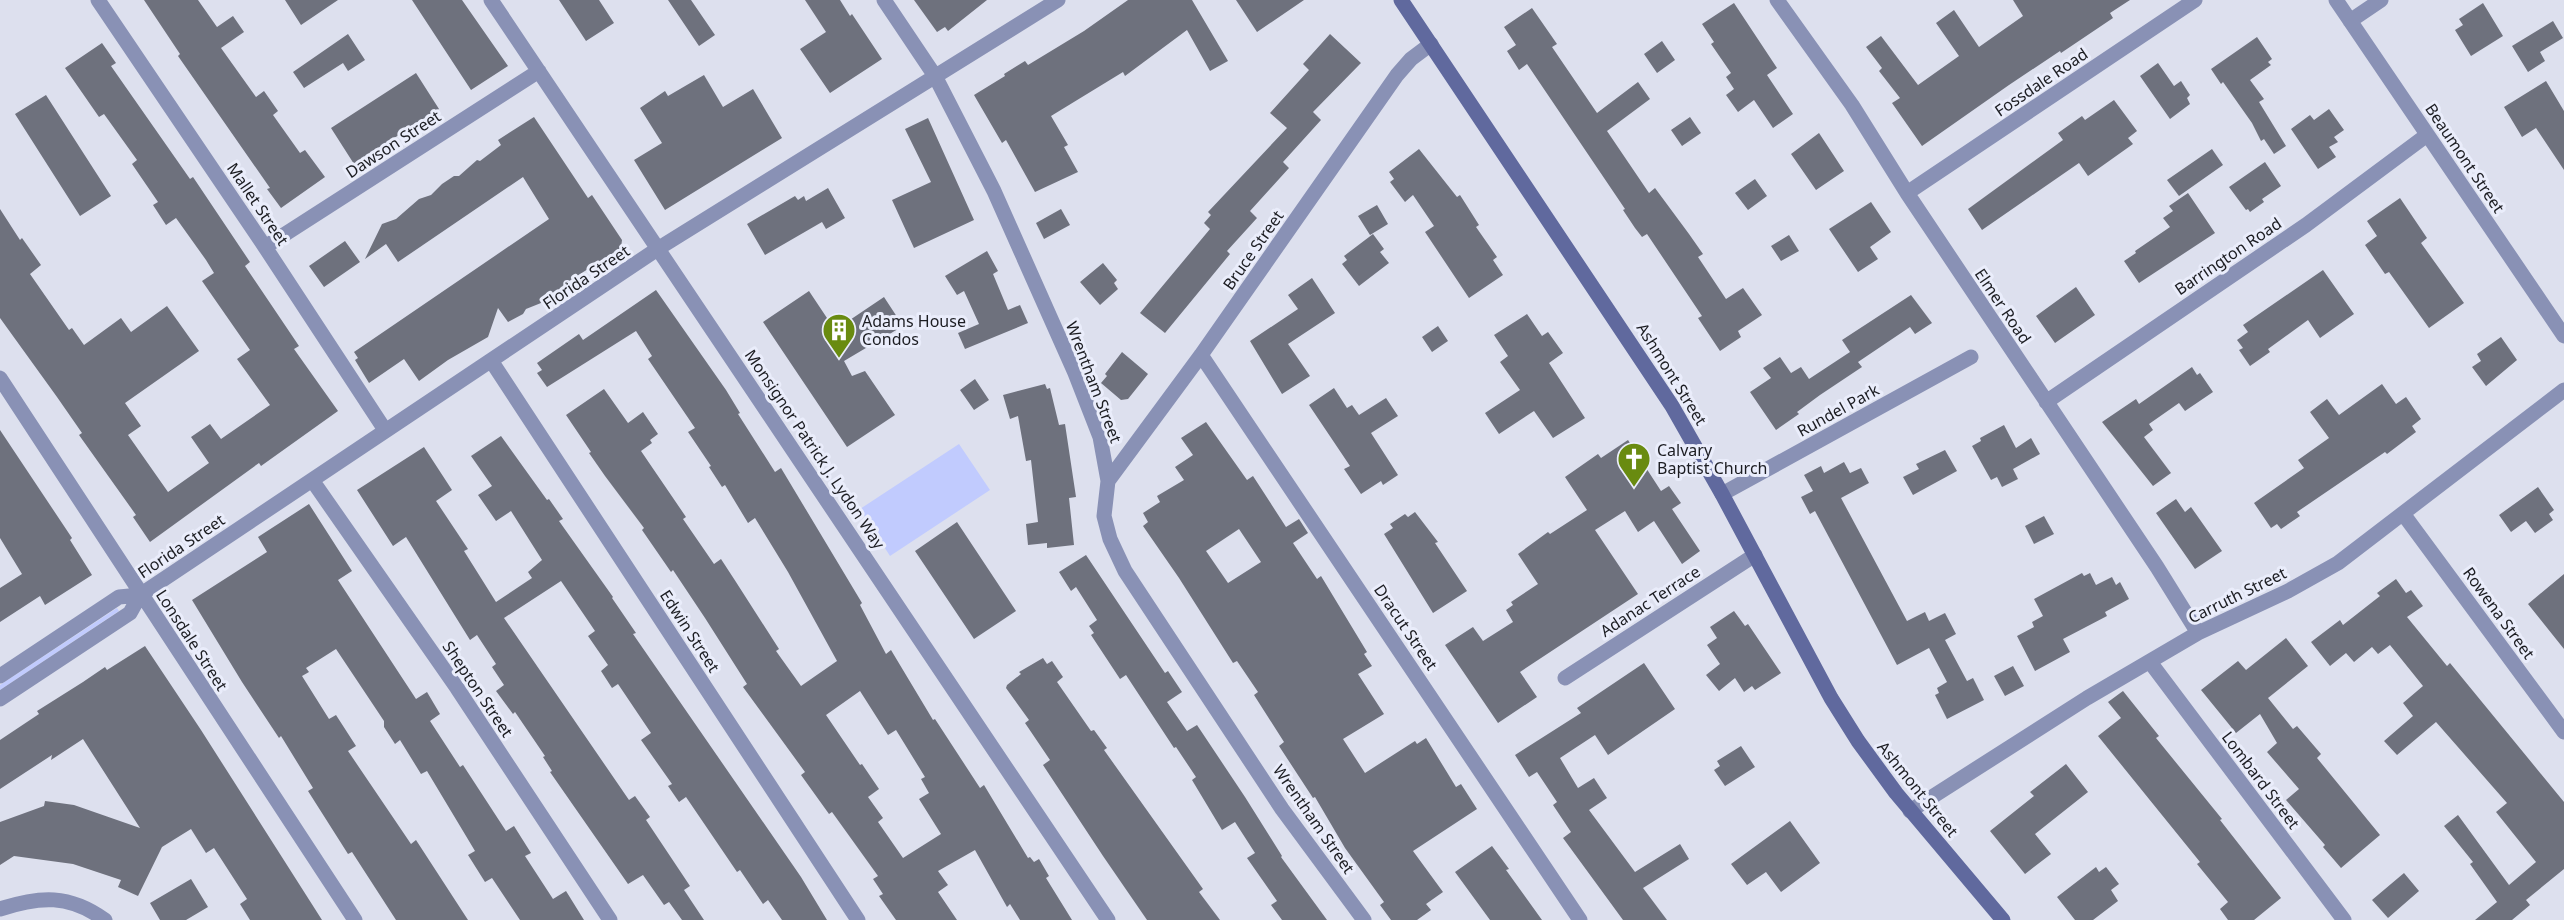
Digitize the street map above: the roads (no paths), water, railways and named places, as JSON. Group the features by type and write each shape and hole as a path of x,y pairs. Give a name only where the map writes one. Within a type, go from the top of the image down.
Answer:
{"main road":[{"name":"Ashmont Street","path":"1401,0 1661,388 1722,494 1840,713 1871,761 2002,920"}],"street":[{"name":"Mallet Street","path":"98,0 385,430"},
{"name":"Monsignor Patrick J. Lydon Way","path":"491,0 1108,920"},
{"name":"Wrentham Street","path":"884,0 934,76 994,191 1075,373 1100,437 1108,481 1104,516 1110,539 1125,571 1282,808 1364,920"},
{"name":"Florida Street","path":"0,699 130,612 140,595 385,430 492,362 659,248 1059,0"},
{"name":"Elmer Road","path":"1777,0 1852,105 1906,194 2157,567 2198,633"},
{"name":"Fossdale Road","path":"1906,194 2195,0"},
{"name":"Beaumont Street","path":"2336,0 2564,336"},
{"path":"2350,21 2381,0"},
{"name":"Bruce Street","path":"1108,481 1201,355 1396,75 1411,59 1431,44"},
{"name":"Dawson Street","path":"265,247 539,71"},
{"name":"Barrington Road","path":"2046,402 2306,225 2427,135"},
{"name":"Dracut Street","path":"1201,355 1581,920"},
{"name":"Rundel Park","path":"1722,494 1971,357"},
{"name":"Edwin Street","path":"492,362 858,920"},
{"name":"Lonsdale Street","path":"0,378 355,920"},
{"name":"Carruth Street","path":"1910,811 2086,698 2198,633 2288,591 2338,563 2404,515 2564,390"},
{"name":"Shepton Street","path":"312,480 458,688 610,920"},
{"name":"Rowena Street","path":"2404,515 2564,732"},
{"name":"Adanac Terrace","path":"1565,678 1755,555"},
{"name":"Florida Street","path":"0,676 119,597 140,595"},
{"name":"Lombard Street","path":"2150,662 2344,920"},
{"path":"0,909 27,900 57,899 81,907 105,920"}],"place":[{"name":"Adams House Condos","path":"839,359"},
{"name":"Calvary Baptist Church","path":"1634,488"}]}
